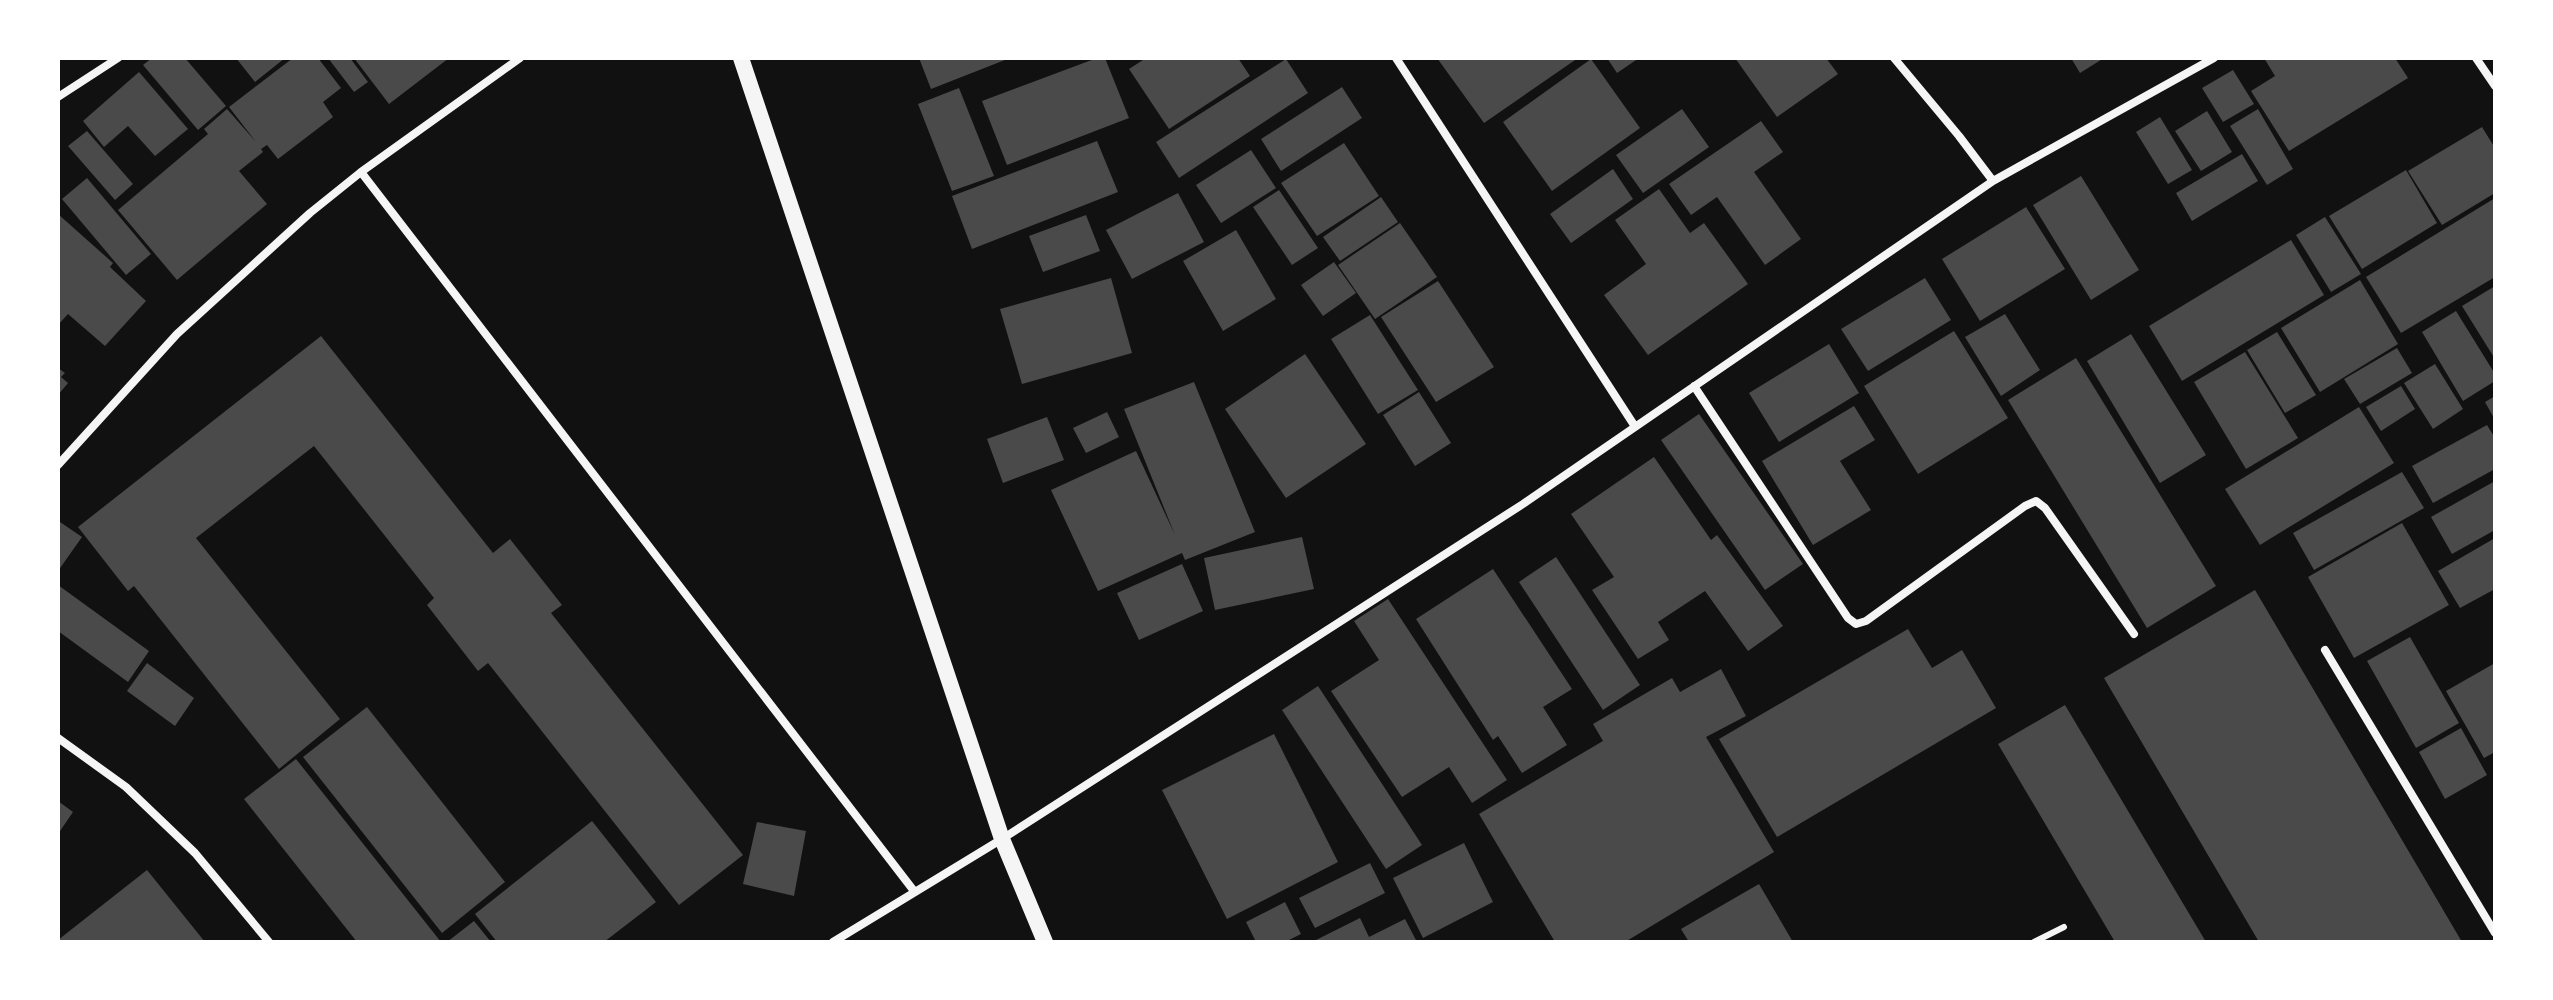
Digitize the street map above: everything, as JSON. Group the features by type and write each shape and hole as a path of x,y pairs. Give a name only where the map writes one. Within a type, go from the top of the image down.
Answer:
{"main road":[{"path":"741,58 1002,839 1045,942"}],"street":[{"path":"58,97 118,58"},
{"path":"58,465 177,334 310,213 361,172 520,58"},
{"path":"1396,58 1634,425"},
{"path":"1894,58 1993,181"},
{"path":"833,942 1002,839 1509,513 1993,181 2214,58"},
{"path":"2476,58 2495,86"},
{"path":"361,172 914,891"},
{"path":"1694,386 1848,618 1856,624 1866,621 2036,501 2045,508 2134,634"},
{"path":"2325,650 2495,933"},
{"path":"58,738 126,787 195,853 269,942"}],"lane":[{"path":"2034,942 2064,927"}],"building":[{"path":"152,58 185,58 226,106 198,130 143,65"},
{"path":"236,58 285,58 255,82"},
{"path":"293,58 318,58 341,88 323,102 333,117 278,159 267,145 261,149 263,152 239,171 267,204 177,280 118,210 208,134 204,129 227,109 256,142 229,107"},
{"path":"328,58 350,58 368,82 354,92"},
{"path":"354,58 449,58 389,104"},
{"path":"919,58 1010,58 931,89"},
{"path":"1097,58 1105,58 1129,118 1007,165 982,101"},
{"path":"1146,58 1238,58 1250,76 1169,129 1129,69"},
{"path":"1437,58 1578,58 1484,123"},
{"path":"1607,58 1639,58 1617,73"},
{"path":"1735,58 1826,58 1838,74 1777,117"},
{"path":"2071,58 2104,58 2080,73"},
{"path":"2264,58 2395,58 2408,78 2289,151 2251,91 2275,76"},
{"path":"1286,59 1308,93 1179,178 1156,142"},
{"path":"1591,59 1640,128 1552,191 1503,122"},
{"path":"2233,70 2254,104 2223,122 2202,88"},
{"path":"139,72 188,129 155,156 128,126 104,147 83,121"},
{"path":"1342,87 1362,118 1281,171 1261,139"},
{"path":"959,88 994,176 952,191 918,104"},
{"path":"1682,109 1709,147 1643,193 1616,155"},
{"path":"2258,109 2293,169 2267,185 2230,126"},
{"path":"2207,111 2232,152 2201,171 2175,131"},
{"path":"2160,117 2192,170 2168,184 2136,132"},
{"path":"1761,121 1783,152 1754,172 1801,239 1765,265 1717,197 1691,215 1669,184"},
{"path":"2482,127 2495,148 2495,193 2442,225 2408,171"},
{"path":"87,131 133,184 115,200 68,146"},
{"path":"1097,141 1118,192 972,249 952,196"},
{"path":"1344,143 1379,196 1317,236 1281,183"},
{"path":"1251,150 1276,188 1221,223 1196,185"},
{"path":"2242,154 2258,181 2192,221 2176,193"},
{"path":"1613,169 1633,199 1571,243 1550,214"},
{"path":"2406,170 2437,223 2362,269 2329,216"},
{"path":"2081,176 2139,270 2091,300 2033,205"},
{"path":"87,178 151,254 126,275 62,199"},
{"path":"1659,189 1690,233 1704,223 1748,284 1648,355 1604,295 1646,264 1615,220"},
{"path":"1279,190 1318,248 1292,265 1253,207"},
{"path":"1178,193 1204,242 1132,279 1106,230"},
{"path":"1381,197 1398,222 1340,261 1323,237"},
{"path":"2495,198 2495,277 2401,333 2366,277"},
{"path":"2026,207 2065,269 1980,321 1942,259"},
{"path":"58,214 113,263 110,267 146,301 105,346 68,314 58,325"},
{"path":"1086,215 1100,251 1043,272 1029,236"},
{"path":"2325,217 2361,274 2331,292 2296,235"},
{"path":"1400,223 1437,277 1375,319 1338,265"},
{"path":"1236,230 1276,299 1223,331 1183,261"},
{"path":"2291,240 2324,295 2182,381 2149,326"},
{"path":"1334,262 1356,293 1323,316 1301,285"},
{"path":"1111,278 1132,353 1022,384 1000,309"},
{"path":"1925,278 1951,320 1868,371 1841,329"},
{"path":"2360,280 2398,344 2320,392 2281,328"},
{"path":"1438,281 1494,367 1436,402 1381,317"},
{"path":"2495,286 2495,359 2462,306"},
{"path":"2456,311 2495,374 2495,381 2463,401 2422,332"},
{"path":"2005,314 2040,370 2001,396 1965,337"},
{"path":"1370,315 1418,390 1378,414 1331,339"},
{"path":"1954,331 2008,418 1918,474 1864,386"},
{"path":"2277,332 2316,395 2285,413 2247,350"},
{"path":"2131,334 2206,455 2160,483 2087,361"},
{"path":"321,336 493,553 510,539 562,605 551,613 743,855 679,905 488,663 478,671 427,605 434,598 314,446 196,538 340,719 279,769 134,586 128,591 78,527"},
{"path":"1829,344 1859,393 1779,442 1749,393"},
{"path":"2397,348 2412,373 2360,404 2344,379"},
{"path":"2245,352 2298,438 2246,469 2194,382"},
{"path":"1305,354 1366,444 1286,498 1225,409"},
{"path":"2076,358 2216,586 2147,628 2008,400"},
{"path":"2435,364 2463,409 2433,429 2404,383"},
{"path":"58,368 65,373 61,377 68,383 58,395"},
{"path":"1194,382 1255,532 1185,560 1182,553 1098,591 1051,490 1136,451 1175,535 1124,409"},
{"path":"2401,386 2415,409 2381,431 2366,407"},
{"path":"1419,392 1451,443 1415,466 1383,415"},
{"path":"2495,396 2495,420 2485,402"},
{"path":"1854,406 1875,440 1840,461 1871,510 1813,545 1762,461"},
{"path":"2359,407 2394,463 2260,545 2225,489"},
{"path":"1107,412 1119,437 1086,453 1073,428"},
{"path":"1699,414 1803,564 1765,590 1661,440"},
{"path":"1047,417 1064,460 1003,483 987,439"},
{"path":"2487,425 2495,438 2495,469 2433,503 2412,466"},
{"path":"1654,457 1711,540 1717,535 1783,626 1748,651 1705,591 1658,622 1669,640 1638,659 1592,590 1614,577 1571,514"},
{"path":"2402,472 2424,508 2314,570 2293,533"},
{"path":"2495,481 2495,530 2452,554 2431,517"},
{"path":"60,522 82,537 58,571 58,526"},
{"path":"2402,523 2449,605 2354,658 2308,577"},
{"path":"1302,537 1314,589 1215,610 1204,558"},
{"path":"2495,538 2495,589 2460,608 2438,571"},
{"path":"1556,557 1640,685 1603,710 1519,582"},
{"path":"1182,564 1203,611 1139,640 1117,593"},
{"path":"1493,569 1572,689 1543,707 1567,745 1522,773 1498,736 1493,740 1416,619"},
{"path":"58,585 149,651 128,682 58,631"},
{"path":"2255,590 2462,942 2259,942 2104,678"},
{"path":"1388,599 1507,780 1472,803 1449,767 1402,797 1331,691 1379,660 1354,621"},
{"path":"1908,629 1932,668 1962,650 1996,708 1777,837 1719,739"},
{"path":"2410,637 2459,723 2416,748 2367,661"},
{"path":"147,663 194,698 175,726 127,691"},
{"path":"2495,663 2495,752 2484,758 2446,691"},
{"path":"1721,669 1746,716 1706,737 1774,852 1625,942 1555,942 1479,814 1603,741 1593,724 1672,678 1680,692"},
{"path":"1318,686 1422,845 1386,869 1282,710"},
{"path":"2065,705 2206,942 2115,942 1998,744"},
{"path":"367,707 505,882 442,933 303,757"},
{"path":"2461,728 2487,775 2445,799 2419,752"},
{"path":"1274,734 1338,862 1227,919 1162,790"},
{"path":"296,759 441,942 357,942 244,799"},
{"path":"58,801 73,812 58,834"},
{"path":"592,821 656,902 604,942 497,942 475,914"},
{"path":"757,822 806,831 794,896 743,884"},
{"path":"1464,843 1493,902 1423,938 1393,878"},
{"path":"1370,863 1385,893 1315,928 1299,898"},
{"path":"147,870 205,942 58,942 58,940"},
{"path":"1759,884 1793,942 1689,942 1681,929"},
{"path":"1285,902 1301,934 1285,942 1256,942 1246,922"},
{"path":"1360,918 1369,937 1405,919 1417,942 1312,942"},
{"path":"474,921 491,942 447,942"}]}
